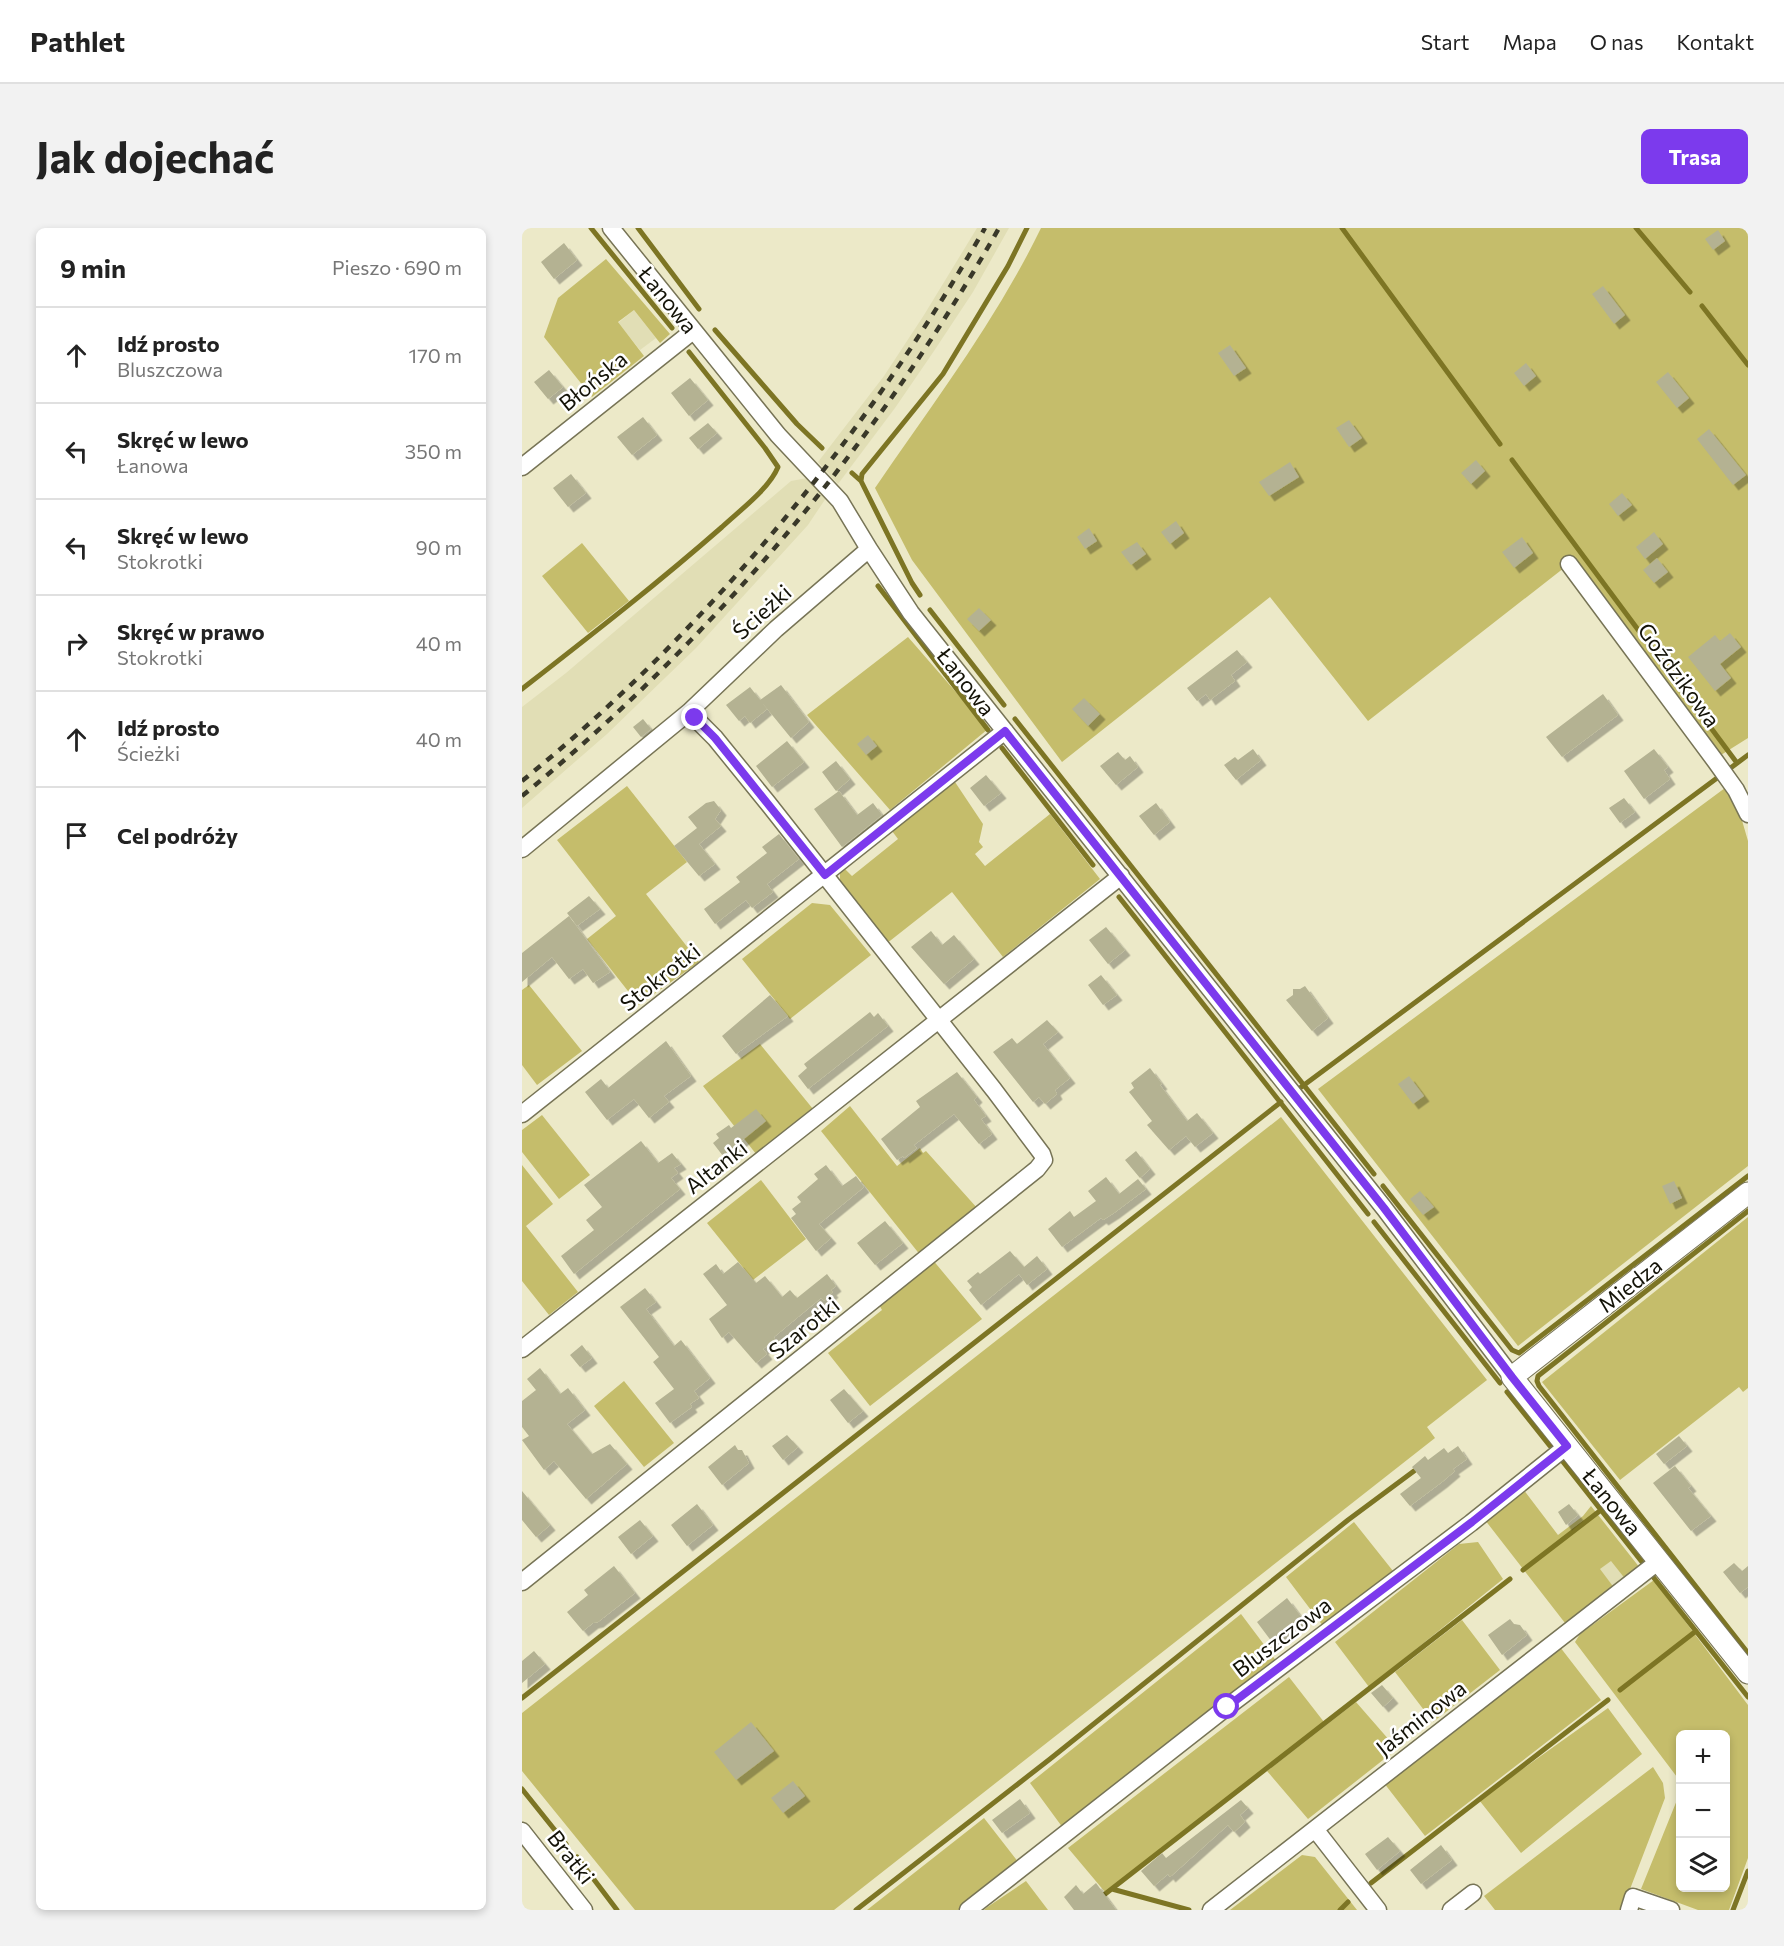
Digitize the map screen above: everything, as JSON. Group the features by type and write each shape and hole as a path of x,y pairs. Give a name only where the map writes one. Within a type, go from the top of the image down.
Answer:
{"street":[{"name":"Łanowa","path":"610,228 778,435 840,501 911,612 1379,1201 1512,1377 1748,1673"},
{"name":"Błońska","path":"522,467 693,331"},
{"name":"Ścieżki","path":"522,849 689,712 776,629 869,549"},
{"name":"Goździkowa","path":"1569,564 1716,762 1748,814"},
{"path":"689,712 715,738 939,1019"},
{"name":"Stokrotki","path":"522,1114 1005,731"},
{"name":"Altanki","path":"522,1349 1120,876"},
{"name":"Szarotki","path":"522,1582 1037,1169 1044,1160 1042,1154 939,1019"},
{"name":"Miedza","path":"1512,1377 1748,1193"},
{"name":"Bluszczowa","path":"968,1910 1227,1707 1472,1522 1567,1446"},
{"name":"Jaśminowa","path":"1210,1910 1659,1561"},
{"path":"1315,1829 1378,1910"},
{"name":"Bratki","path":"522,1831 584,1910"},
{"path":"1451,1910 1473,1893"},
{"path":"1629,1910 1633,1897 1671,1910"}],"shaded area":[{"path":"977,228 1009,228 973,292 934,351 838,484 818,462 884,376"},
{"path":"1041,228 1748,228 1748,738 1713,760 1569,564 1368,721 1270,597 1062,762 912,560 875,488 984,329"},
{"path":"606,259 670,334 660,343 634,310 618,322 644,356 592,397 544,337 558,298"},
{"path":"634,310 656,338 640,350 618,323"},
{"path":"807,478 826,498 808,525 696,648 607,734 522,808 522,707 566,673 791,481"},
{"path":"582,543 629,601 588,633 542,576"},
{"path":"908,637 988,729 890,810 807,715"},
{"path":"955,782 983,824 979,842 983,847 975,854 985,866 1050,814 1100,879 1003,957 952,892 886,944 840,884 840,872 845,869 852,876 898,839 892,831"},
{"path":"627,786 687,862 646,894 699,962 639,1005 587,939 616,916 557,840"},
{"path":"1725,788 1741,817 1748,841 1748,1166 1518,1346 1318,1089"},
{"path":"812,903 830,905 871,955 790,1019 742,959"},
{"path":"529,985 582,1051 537,1085 522,1065 522,990"},
{"path":"760,1044 813,1109 756,1154 703,1086"},
{"path":"850,1106 897,1166 920,1148 923,1153 926,1151 978,1209 921,1256 821,1131"},
{"path":"542,1115 590,1175 559,1199 522,1152 522,1130"},
{"path":"1281,1117 1487,1380 1427,1427 1435,1438 834,1910 635,1910 522,1771 522,1713"},
{"path":"522,1165 553,1204 526,1226 578,1292 549,1315 522,1281"},
{"path":"761,1180 806,1239 753,1280 707,1223"},
{"path":"1748,1217 1748,1388 1743,1392 1739,1387 1620,1480 1542,1382"},
{"path":"932,1259 982,1319 870,1406 828,1353 882,1310 878,1303"},
{"path":"624,1381 674,1443 644,1467 594,1406"},
{"path":"1523,1489 1558,1535 1583,1516 1591,1506 1640,1568 1626,1580 1611,1561 1600,1569 1615,1589 1578,1619 1565,1623 1485,1520"},
{"path":"1354,1522 1393,1571 1323,1626 1286,1577"},
{"path":"1478,1542 1503,1579 1369,1687 1335,1642 1459,1544"},
{"path":"1611,1560 1626,1580 1615,1589 1599,1569"},
{"path":"1654,1580 1748,1705 1748,1858 1729,1910 1698,1910 1641,1889 1676,1802 1676,1892 1730,1892 1730,1730 1676,1730 1676,1776 1575,1642 1580,1634"},
{"path":"1241,1614 1277,1662 1063,1828 1030,1783"},
{"path":"1462,1620 1500,1670 1433,1722 1395,1672"},
{"path":"1560,1647 1601,1700 1425,1836 1384,1783"},
{"path":"1289,1677 1324,1722 1105,1892 1068,1848"},
{"path":"1356,1702 1397,1749 1308,1819 1267,1771"},
{"path":"1608,1708 1642,1754 1521,1853 1479,1800"},
{"path":"1653,1767 1663,1783 1665,1798 1622,1910 1495,1910 1484,1896"},
{"path":"984,1818 1019,1863 958,1910 867,1910"},
{"path":"1302,1855 1315,1857 1357,1910 1230,1910"},
{"path":"1026,1881 1048,1910 984,1910 986,1908"}],"building":[{"path":"1718,230 1725,241 1713,250 1705,239"},
{"path":"564,243 577,260 554,279 541,262"},
{"path":"1603,286 1625,315 1614,324 1592,294"},
{"path":"1230,345 1246,368 1234,376 1218,353"},
{"path":"1526,363 1536,376 1524,386 1514,373"},
{"path":"549,370 563,387 548,399 534,382"},
{"path":"1668,372 1689,398 1677,408 1656,382"},
{"path":"690,378 708,400 689,416 671,393"},
{"path":"643,417 657,435 632,455 617,437"},
{"path":"1349,420 1362,438 1349,447 1336,428"},
{"path":"708,423 717,433 698,449 689,438"},
{"path":"1709,429 1746,475 1733,485 1697,439"},
{"path":"1476,460 1485,471 1471,484 1461,473"},
{"path":"1290,462 1299,477 1269,496 1259,482"},
{"path":"571,474 586,493 568,507 553,488"},
{"path":"1622,493 1632,505 1618,516 1609,504"},
{"path":"1176,521 1184,533 1170,544 1161,532"},
{"path":"1089,528 1097,541 1085,549 1077,537"},
{"path":"1654,532 1663,544 1645,559 1636,547"},
{"path":"1522,537 1533,553 1514,568 1502,552"},
{"path":"1137,542 1146,554 1131,565 1121,552"},
{"path":"1657,558 1668,572 1654,583 1643,570"},
{"path":"979,608 991,620 979,631 967,619"},
{"path":"1730,633 1741,647 1720,664 1731,678 1715,691 1688,657 1715,635 1720,641"},
{"path":"1237,650 1247,662 1231,675 1235,681 1210,700 1206,694 1197,701 1187,688"},
{"path":"781,685 809,722 791,738 760,700"},
{"path":"750,687 767,709 750,723 745,716 739,721 726,705"},
{"path":"1603,694 1618,715 1562,757 1546,737"},
{"path":"1084,698 1100,714 1088,726 1072,709"},
{"path":"643,719 651,729 641,737 633,727"},
{"path":"868,735 877,746 866,755 857,744"},
{"path":"787,741 804,762 772,787 756,766"},
{"path":"1253,749 1261,760 1236,780 1224,765 1235,757 1238,760"},
{"path":"1654,749 1668,767 1664,770 1670,779 1644,799 1624,771"},
{"path":"1118,752 1125,760 1130,756 1138,767 1116,785 1100,766"},
{"path":"836,761 850,779 836,791 822,772"},
{"path":"986,775 1001,793 984,806 970,788"},
{"path":"839,791 857,815 873,803 882,815 842,847 814,809"},
{"path":"1624,798 1635,812 1620,823 1609,808"},
{"path":"714,801 721,810 715,819 721,826 699,844 715,864 699,876 674,846 697,828 688,817 706,803"},
{"path":"1156,803 1170,822 1154,835 1139,816"},
{"path":"779,834 799,859 767,884 773,892 752,908 746,900 715,924 704,909 740,882 736,877 767,853 762,847"},
{"path":"589,896 600,909 577,926 567,913"},
{"path":"569,916 610,972 593,983 583,969 569,979 552,957 522,982 522,953"},
{"path":"1106,927 1125,950 1108,964 1089,940"},
{"path":"931,931 942,945 954,935 974,959 944,984 911,947"},
{"path":"1101,975 1117,995 1103,1005 1088,985"},
{"path":"1305,986 1328,1018 1312,1031 1286,1000 1293,995 1293,989"},
{"path":"770,995 788,1016 736,1054 722,1036"},
{"path":"870,1012 874,1017 878,1013 888,1026 808,1089 798,1076 807,1068 804,1064"},
{"path":"1047,1020 1058,1032 1043,1044 1070,1078 1055,1090 1057,1094 1045,1104 1039,1097 1033,1102 993,1052 1012,1038 1017,1044"},
{"path":"666,1041 691,1076 664,1096 669,1102 649,1118 634,1099 607,1120 585,1092 601,1079 608,1088"},
{"path":"1150,1068 1187,1121 1197,1113 1213,1133 1195,1147 1186,1136 1169,1150 1147,1125 1152,1121 1129,1092 1134,1088 1131,1083"},
{"path":"957,1072 977,1097 974,1100 986,1116 981,1119 992,1134 979,1144 954,1114 914,1145 917,1148 904,1158 903,1156 897,1160 881,1139 920,1107 916,1101"},
{"path":"1409,1076 1424,1096 1413,1104 1398,1084"},
{"path":"756,1109 766,1121 723,1156 713,1143 719,1138 716,1134 729,1125 731,1128"},
{"path":"641,1141 658,1163 672,1153 681,1164 674,1168 678,1173 671,1178 680,1189 574,1274 561,1256 594,1230 586,1220 602,1207 584,1185"},
{"path":"1136,1151 1150,1169 1140,1178 1125,1160"},
{"path":"826,1165 842,1186 856,1176 864,1187 819,1224 831,1238 816,1251 791,1218 796,1214 792,1209 801,1202 797,1197 818,1179 814,1174"},
{"path":"1106,1177 1119,1194 1138,1179 1146,1189 1062,1247 1048,1229 1070,1211 1074,1217 1096,1201 1088,1191"},
{"path":"1674,1181 1682,1198 1670,1204 1662,1186"},
{"path":"1420,1191 1434,1207 1423,1215 1410,1199"},
{"path":"885,1221 903,1243 875,1265 857,1243"},
{"path":"1010,1251 1024,1267 1037,1256 1047,1269 1027,1285 1019,1274 981,1305 969,1290 972,1287 967,1281"},
{"path":"738,1262 756,1283 765,1276 782,1297 790,1290 797,1298 827,1274 836,1286 824,1301 821,1298 774,1337 775,1339 763,1349 767,1354 756,1363 729,1332 722,1338 709,1319 727,1305 703,1274 716,1264 723,1274"},
{"path":"645,1288 656,1302 646,1309 674,1346 681,1340 710,1378 694,1391 699,1398 690,1404 692,1407 670,1423 655,1403 674,1389 653,1362 659,1357 620,1307"},
{"path":"582,1345 592,1358 580,1367 570,1355"},
{"path":"540,1368 560,1394 568,1388 585,1410 567,1424 592,1454 610,1444 627,1464 586,1499 554,1461 544,1470 522,1440 529,1436 522,1427 522,1401 536,1390 527,1379"},
{"path":"844,1389 863,1411 848,1423 830,1400"},
{"path":"787,1435 798,1447 783,1460 772,1446"},
{"path":"1679,1436 1687,1446 1664,1464 1656,1454"},
{"path":"735,1445 738,1450 742,1450 749,1463 722,1485 708,1467"},
{"path":"1458,1446 1467,1459 1453,1469 1455,1471 1442,1482 1410,1506 1400,1494 1421,1478 1412,1467 1425,1456 1428,1460 1444,1448 1448,1453"},
{"path":"1675,1466 1691,1486 1688,1488 1711,1516 1691,1531 1653,1483"},
{"path":"522,1491 550,1525 536,1537 522,1520"},
{"path":"697,1504 713,1525 687,1546 671,1525"},
{"path":"1569,1504 1578,1515 1566,1525 1558,1512"},
{"path":"640,1520 653,1536 631,1554 618,1537"},
{"path":"1734,1563 1742,1571 1748,1566 1748,1587 1740,1593 1723,1572"},
{"path":"614,1566 635,1593 583,1631 567,1612 588,1595 584,1590"},
{"path":"1287,1598 1302,1618 1272,1642 1257,1622"},
{"path":"1510,1619 1514,1624 1520,1625 1527,1635 1502,1655 1488,1635"},
{"path":"534,1651 545,1664 522,1683 522,1661"},
{"path":"1382,1685 1393,1698 1383,1707 1371,1693"},
{"path":"751,1722 774,1751 736,1780 714,1752"},
{"path":"793,1781 805,1796 783,1813 771,1798"},
{"path":"1020,1799 1030,1813 1002,1833 992,1820"},
{"path":"1241,1800 1248,1808 1240,1815 1245,1822 1234,1832 1228,1825 1170,1877 1168,1874 1154,1886 1141,1871 1162,1853 1166,1858"},
{"path":"1388,1837 1400,1851 1377,1870 1365,1854"},
{"path":"1441,1845 1452,1860 1421,1884 1410,1870"},
{"path":"1096,1883 1116,1910 1074,1910 1064,1897 1076,1885 1083,1894"}],"waterway":[{"path":"591,228 672,328"},
{"path":"638,228 699,309"},
{"path":"920,595 861,481 862,474 943,374 1008,266 1027,228"},
{"path":"1342,228 1500,444"},
{"path":"1636,228 1690,292"},
{"path":"1702,306 1748,365"},
{"path":"715,330 797,424 822,448"},
{"path":"522,689 722,527 761,491 778,467 689,352"},
{"path":"1512,460 1737,763"},
{"path":"852,473 861,481"},
{"path":"878,586 988,730"},
{"path":"930,610 1004,705"},
{"path":"1015,719 1374,1174"},
{"path":"1002,748 1093,865"},
{"path":"1300,1088 1748,755"},
{"path":"1119,897 1368,1214"},
{"path":"522,1698 1281,1102"},
{"path":"1383,1186 1512,1350 1519,1353 1748,1176"},
{"path":"1748,1211 1538,1376 1537,1381 1748,1653"},
{"path":"1374,1222 1500,1383"},
{"path":"1507,1392 1550,1446"},
{"path":"1560,1458 1642,1562"},
{"path":"856,1910 1050,1759 1348,1520 1414,1471"},
{"path":"1523,1570 1601,1510"},
{"path":"1654,1578 1748,1697"},
{"path":"1100,1898 1510,1579"},
{"path":"1620,1690 1696,1631"},
{"path":"1371,1883 1608,1700"},
{"path":"522,1789 566,1844"},
{"path":"577,1857 617,1910"},
{"path":"1733,1910 1748,1871"},
{"path":"1112,1889 1189,1910"},
{"path":"1340,1910 1348,1902"}],"railway":[{"path":"522,781 591,722 656,660 779,526 835,455 888,381 938,306 985,228"},
{"path":"522,796 593,735 660,671 725,604 786,534 845,461 900,386 951,308 999,228"}],"route":[{"path":"695,718 715,738 825,875 1005,731 1384,1208 1567,1446 1472,1522 1227,1707"}]}
